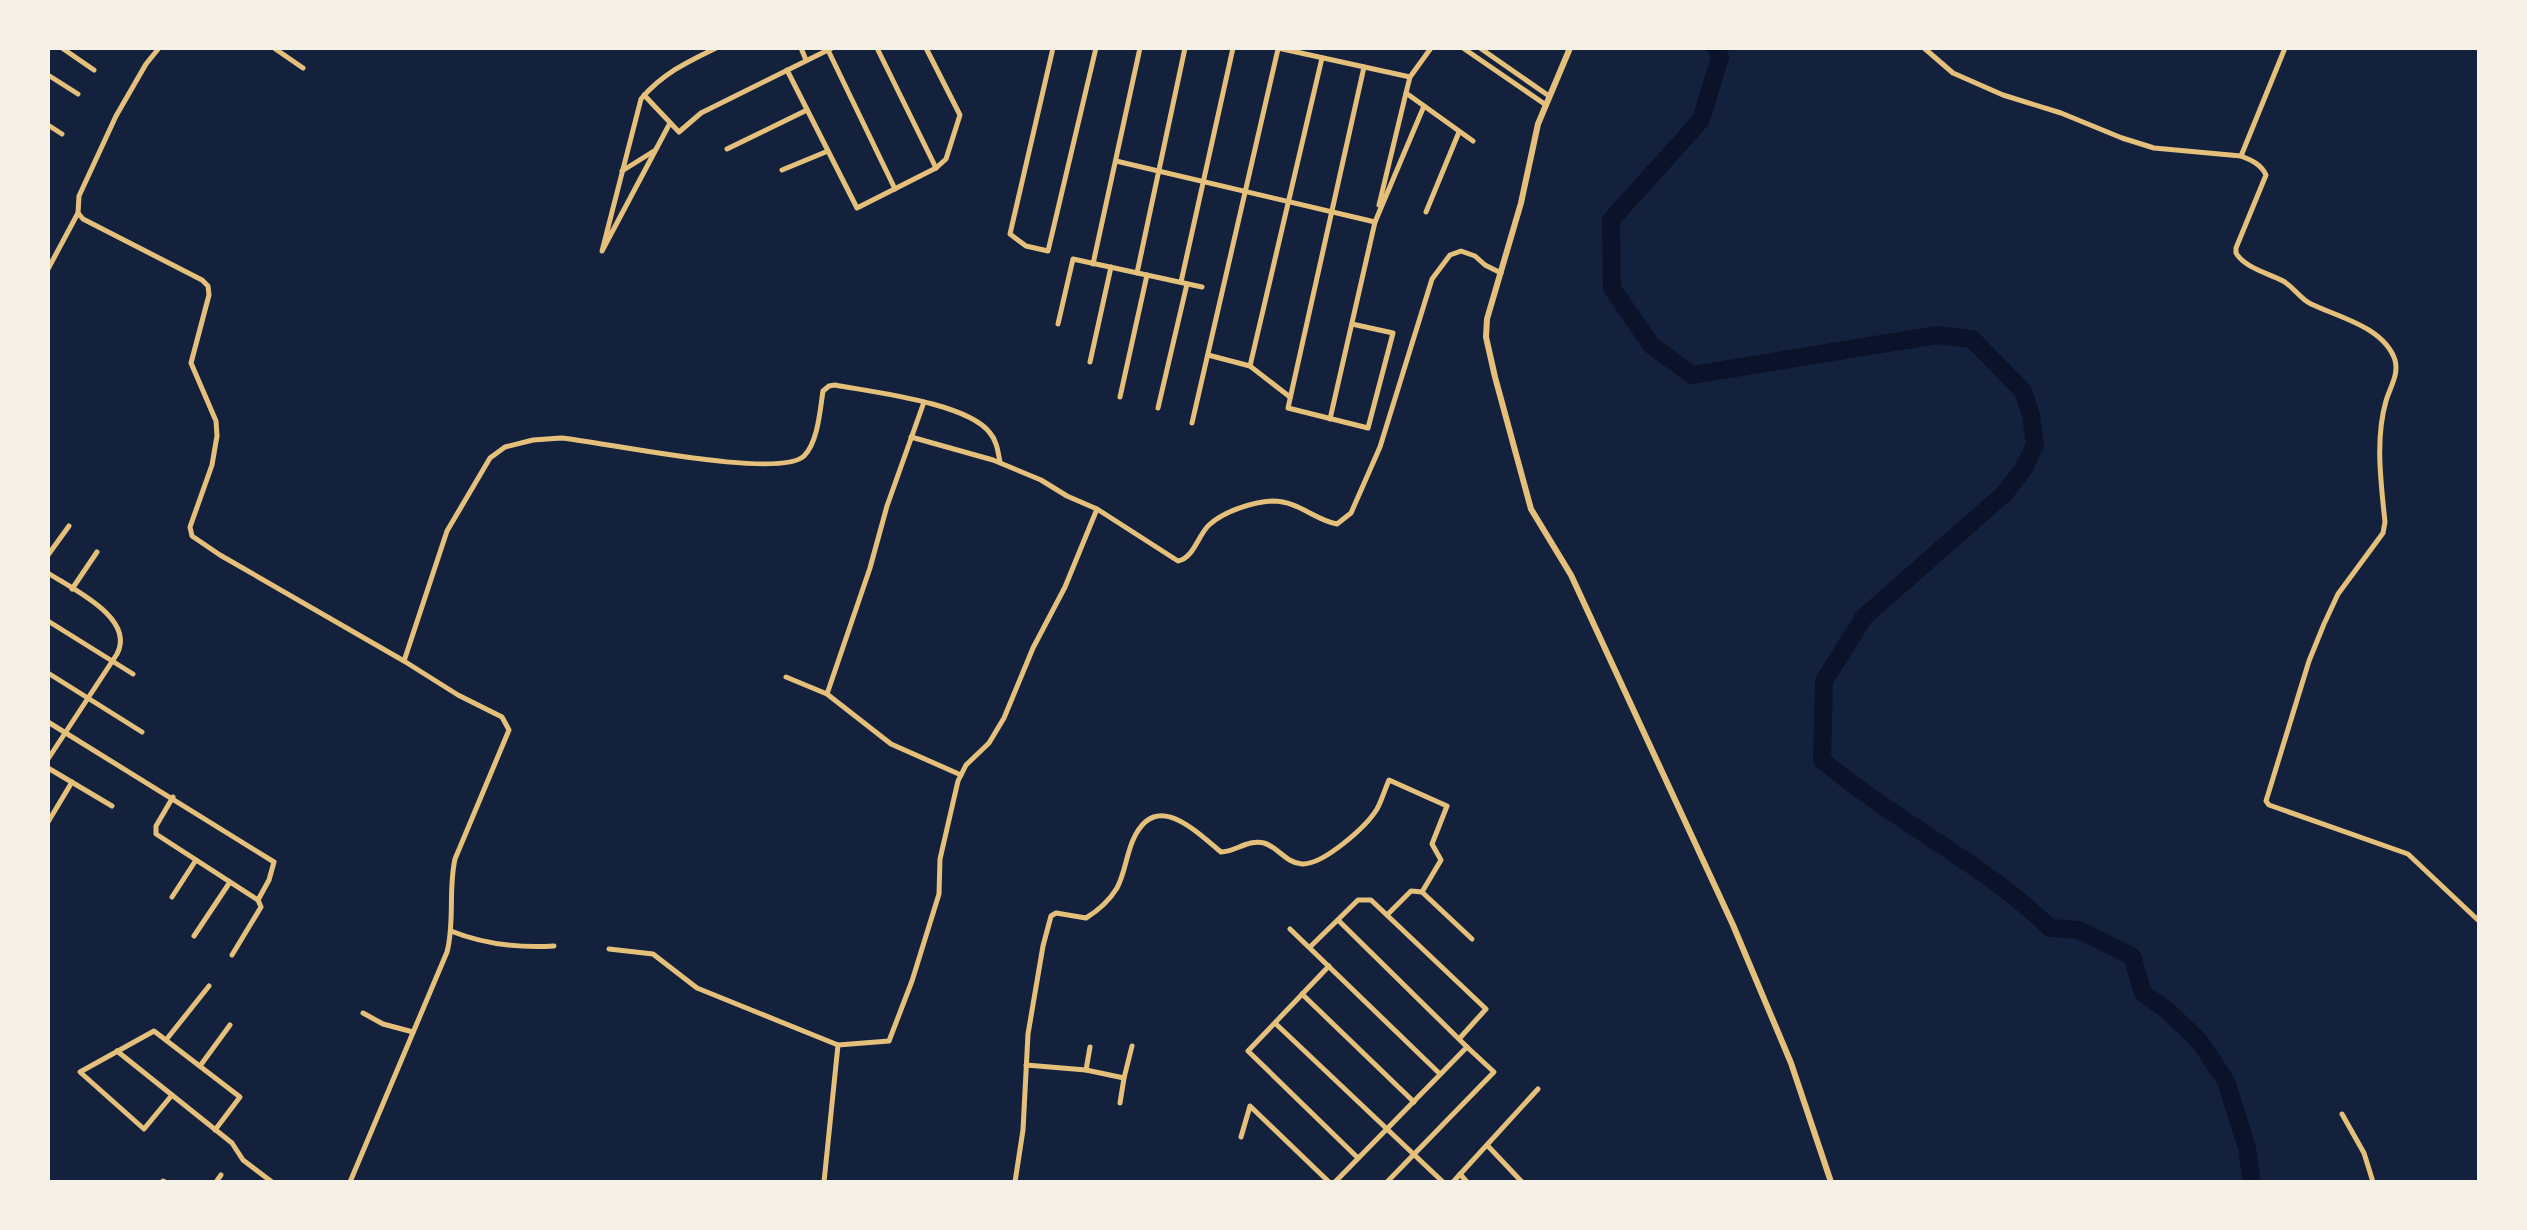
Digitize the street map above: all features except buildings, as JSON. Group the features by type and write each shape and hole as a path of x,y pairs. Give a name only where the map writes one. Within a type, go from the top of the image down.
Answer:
{"street":[{"path":"62,48 94,70"},
{"path":"48,269 78,213 79,196 116,116 146,64 159,48"},
{"path":"274,48 303,68"},
{"path":"670,123 602,251 644,95 656,81 673,69 716,48"},
{"path":"801,48 806,60"},
{"path":"877,48 936,168"},
{"path":"787,70 857,208 936,168 946,159 960,115 926,48"},
{"path":"1053,48 1010,234 1026,246 1048,251 1096,48"},
{"path":"1093,264 1140,48"},
{"path":"1137,273 1185,48"},
{"path":"1158,408 1203,180 1233,48"},
{"path":"1192,423 1277,48 1410,77"},
{"path":"1330,419 1410,77 1431,48"},
{"path":"1463,48 1546,105"},
{"path":"1480,48 1549,96"},
{"path":"1570,48 1532,145 1528,175 1487,319 1486,337 1508,431 1531,509 1571,575 1733,925 1791,1063 1831,1182"},
{"path":"1924,48 1953,73 2003,95 2061,113 2130,141 2154,148 2241,156 2255,162 2266,175 2236,248 2239,259 2289,284 2308,303 2325,308 2375,335 2388,347 2395,362 2395,378 2385,404 2381,429 2383,533 2338,594 2324,624 2266,801 2269,805 2408,854 2479,921"},
{"path":"2241,156 2285,48"},
{"path":"644,95 679,132 701,113 830,49 895,189"},
{"path":"1250,366 1322,58"},
{"path":"1352,324 1393,333 1368,428 1288,408 1364,67"},
{"path":"48,75 78,94"},
{"path":"1406,93 1473,141"},
{"path":"1375,222 1424,106"},
{"path":"727,149 807,110"},
{"path":"48,125 62,134"},
{"path":"1426,212 1459,132"},
{"path":"622,171 655,151"},
{"path":"782,170 828,151"},
{"path":"1116,161 1375,222"},
{"path":"78,213 83,219 202,280 208,286 209,295 191,363 216,421 217,436 212,465 190,527 192,536 507,722 509,730 478,797 455,859 447,952 350,1182"},
{"path":"911,437 1000,463 1041,480 1097,509 1178,561 1187,558 1211,522 1238,509 1273,501 1308,510 1332,523 1342,522 1351,513 1380,447 1432,279 1450,255 1461,251 1502,273"},
{"path":"1058,324 1073,259 1202,287"},
{"path":"1090,362 1111,267"},
{"path":"1120,397 1147,275"},
{"path":"1208,355 1250,366 1290,397"},
{"path":"404,661 447,531 497,450 533,440 561,438 744,464 788,464 807,453 815,432 823,391 829,386 924,402 964,414 983,425 997,444 1000,463"},
{"path":"827,694 924,402"},
{"path":"609,949 653,954 697,988 838,1045 883,1043 892,1038 939,894 940,859 961,775 966,765 989,743 1004,718 1033,648 1065,587 1097,509"},
{"path":"48,555 69,526"},
{"path":"72,589 97,552"},
{"path":"48,573 114,619 121,644 48,759"},
{"path":"48,621 133,674"},
{"path":"48,673 142,732"},
{"path":"786,677 827,694 891,744 961,775"},
{"path":"48,722 274,862 258,900"},
{"path":"48,768 112,806"},
{"path":"1015,1182 1023,1130 1028,1034 1051,916 1056,913 1086,918 1102,907 1119,885 1134,839 1147,819 1155,814 1167,815 1201,835 1221,852 1249,843 1264,843 1292,862 1304,864 1316,862 1345,843 1377,810 1389,780 1447,806 1432,844 1441,860 1422,892"},
{"path":"48,822 72,782"},
{"path":"173,797 155,832 258,900 261,907 232,955"},
{"path":"172,897 196,860"},
{"path":"194,936 230,882"},
{"path":"1387,915 1411,891 1422,892 1472,939"},
{"path":"1310,947 1358,900 1371,900 1486,1009 1459,1039"},
{"path":"1338,920 1494,1072 1387,1182"},
{"path":"1290,929 1440,1074"},
{"path":"451,931 485,941 531,947 554,946"},
{"path":"1329,966 1248,1051 1358,1158"},
{"path":"166,1040 209,986"},
{"path":"1302,994 1414,1102"},
{"path":"363,1013 383,1024 413,1032"},
{"path":"1275,1023 1443,1182"},
{"path":"200,1066 230,1025"},
{"path":"172,1095 144,1129 80,1072 154,1031 240,1097 215,1130"},
{"path":"824,1182 838,1045"},
{"path":"1120,1103 1132,1046"},
{"path":"1086,1070 1090,1047"},
{"path":"1335,1182 1467,1047"},
{"path":"117,1051 232,1143 243,1160 272,1182"},
{"path":"1026,1065 1086,1070 1124,1078"},
{"path":"1453,1182 1538,1089"},
{"path":"1241,1137 1250,1106 1329,1182"},
{"path":"2342,1114 2364,1153 2373,1182"},
{"path":"1487,1145 1522,1182"},
{"path":"255,1171 279,1182"},
{"path":"1460,1174 1467,1182"},
{"path":"216,1182 221,1175"}],"waterway":[{"path":"1716,48 1720,57 1701,120 1611,220 1612,288 1651,345 1692,375 1937,335 1972,339 2023,391 2031,415 2035,445 2024,468 2005,493 1864,617 1824,681 1822,760 1878,803 1996,882 2050,928 2079,930 2132,956 2143,993 2167,1010 2200,1042 2226,1081 2247,1148 2252,1182"}]}
